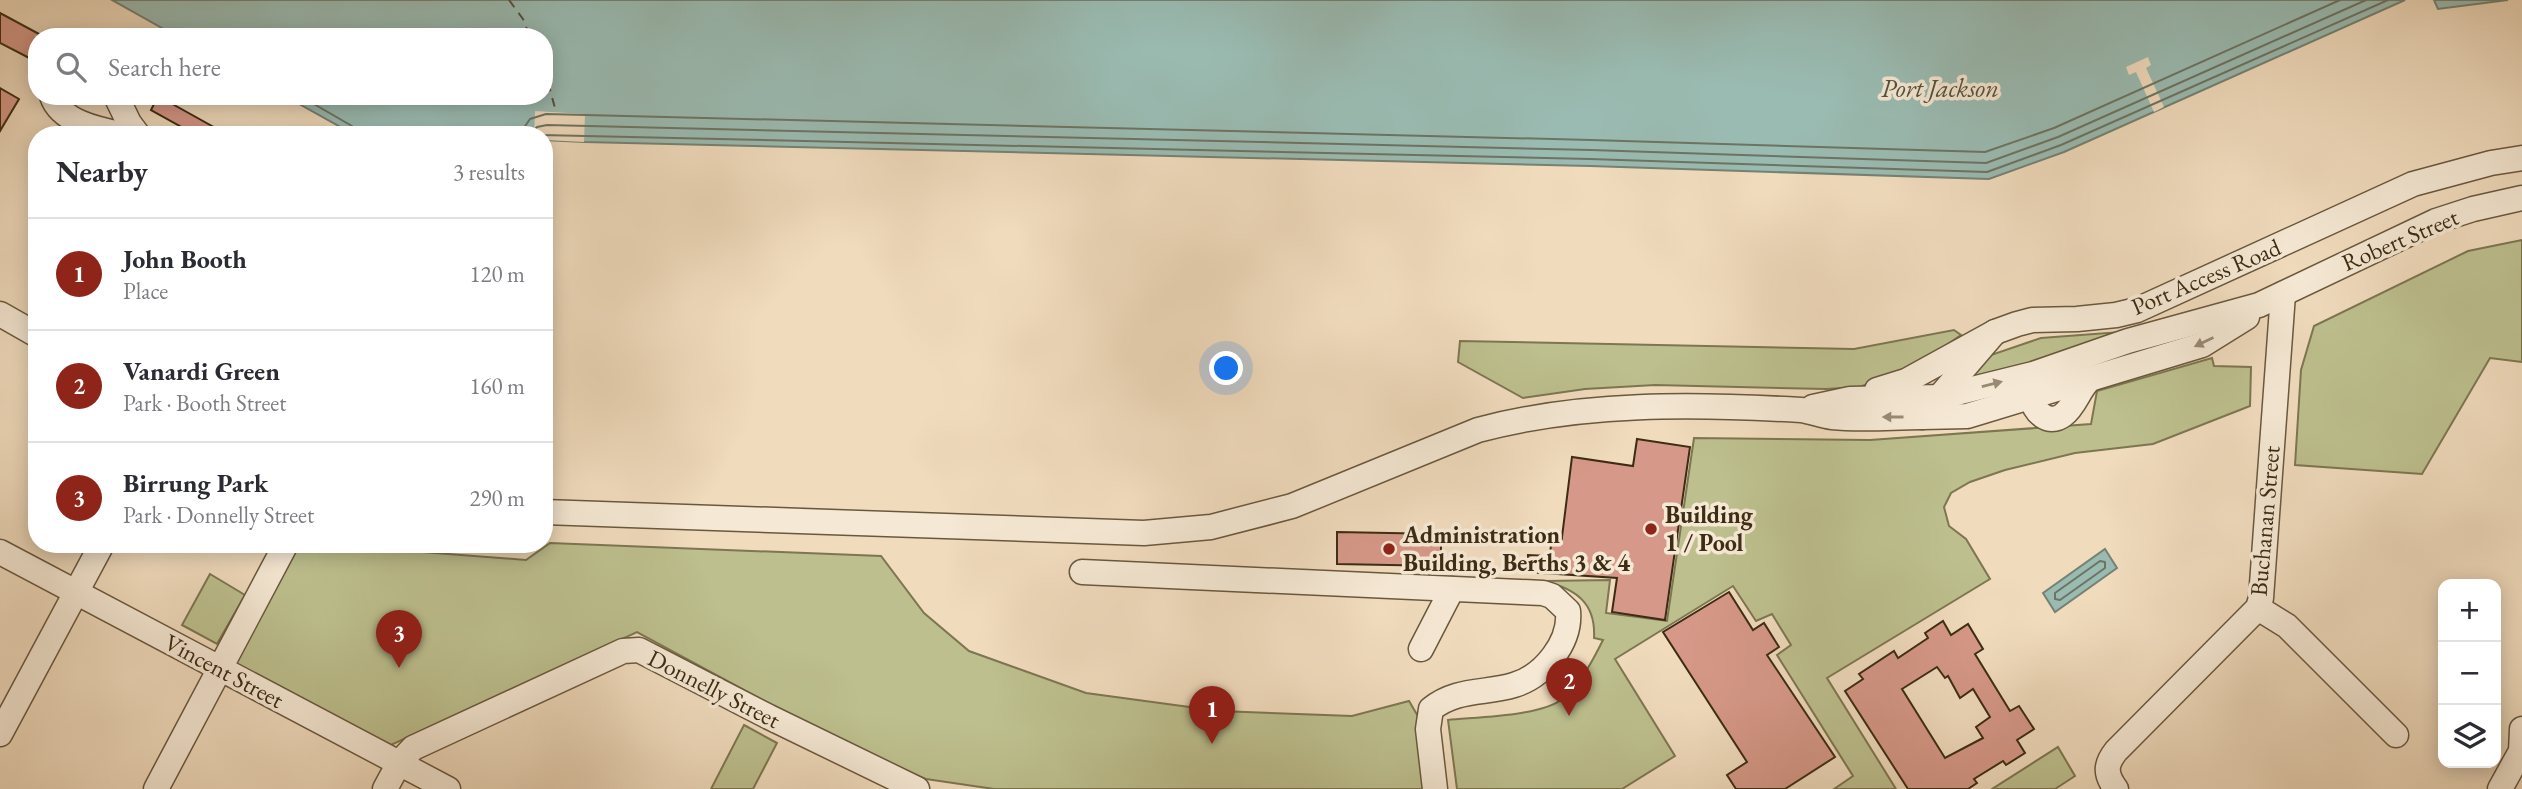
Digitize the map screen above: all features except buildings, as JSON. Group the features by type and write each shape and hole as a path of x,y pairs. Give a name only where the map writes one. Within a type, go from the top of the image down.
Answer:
{"street":[{"path":"56,105 63,113 92,126"},
{"path":"120,105 130,126"},
{"name":"Port Access Road","path":"1850,399 1906,381 1995,332 2032,320 2077,319 2137,310 2413,184 2491,163 2522,158"},
{"name":"Robert Street","path":"2283,294 2436,221 2522,198"},
{"path":"1804,410 1850,399 1940,397 2041,371 2128,341 2259,305 2283,294"},
{"path":"553,512 1144,533 1211,527 1292,506 1478,430 1576,412 1629,409 1804,410 1832,417 1966,416 2202,345 2283,294"},
{"name":"Buchanan Street","path":"2111,780 2107,763 2116,751 2258,608 2261,598 2283,294"},
{"path":"2128,341 2160,301"},
{"path":"0,314 28,330"},
{"path":"1922,417 1995,332"},
{"path":"2031,396 2041,371"},
{"name":"Vincent Street","path":"0,552 449,789"},
{"path":"0,734 97,553"},
{"path":"156,789 281,553"},
{"path":"1082,572 1543,593 1552,596 1568,611 1569,624 1557,652 1543,667 1516,685 1450,696 1432,709 1428,729 1434,789"},
{"path":"1421,649 1452,589"},
{"path":"2258,608 2287,626 2396,735"},
{"name":"Donnelly Street","path":"398,763 413,748 623,651 639,650 769,718 917,789"},
{"path":"2500,789 2521,740"},
{"path":"385,789 398,763"},
{"path":"2519,789 2522,784"}],"green space":[{"path":"2522,240 2522,362 2490,358 2422,474 2295,465 2301,370 2314,326 2468,251"},
{"path":"1954,330 1961,335 1932,355 1886,378 1859,387 1826,389 1655,385 1585,389 1523,398 1458,362 1460,341 1854,349"},
{"path":"2120,332 2116,341 1967,378 1985,357 2041,338"},
{"path":"2212,358 2214,366 2251,367 2250,406 2153,444 2075,453 2005,470 1970,482 1951,493 1944,507 1949,526 1966,539 1990,579 1827,678 1896,789 1834,789 1853,776 1777,655 1791,645 1772,614 1756,621 1733,586 1615,659 1675,756 1622,789 1457,789 1448,720 1508,715 1553,705 1569,693 1580,679 1603,640 1594,638 1592,615 1582,599 1566,588 1544,581 1610,580 1606,613 1667,621 1694,438 1870,440 2091,424 2097,391"},
{"path":"553,543 881,556 924,613 969,651 1086,693 1219,711 1352,716 1409,701 1419,718 1424,789 994,789 926,779 906,772 755,696 637,632 391,745 234,666 292,553 435,553 526,560 536,553 553,553"},
{"path":"210,574 245,595 217,644 182,625"},
{"path":"744,725 777,743 753,789 711,789"},
{"path":"2058,747 2075,776 2055,789 1992,789"}],"water":[{"name":"Port Jackson","path":"112,0 2405,0 2064,152 1989,179 1590,166 584,142 553,140 553,126 339,126 301,105 553,105 553,28 162,28"},
{"path":"2434,0 2508,0 2438,9"},
{"path":"2105,549 2117,568 2055,612 2043,593"}],"pier":[{"path":"2148,57 2151,65 2146,68 2164,107 2154,112 2136,72 2129,75 2126,67"},
{"path":"535,111 585,114 584,142 553,140 553,126 534,126"}],"ferry route":[{"path":"509,0 526,28"},
{"path":"553,101 556,112"}],"place":[{"name":"Building 1 / Pool","path":"1651,529"},
{"name":"Administration Building, Berths 3 & 4","path":"1389,549"},
{"name":"Birrung Park","path":"399,668"},
{"name":"Vanardi Green","path":"1569,716"},
{"name":"John Booth","path":"1212,744"}]}
